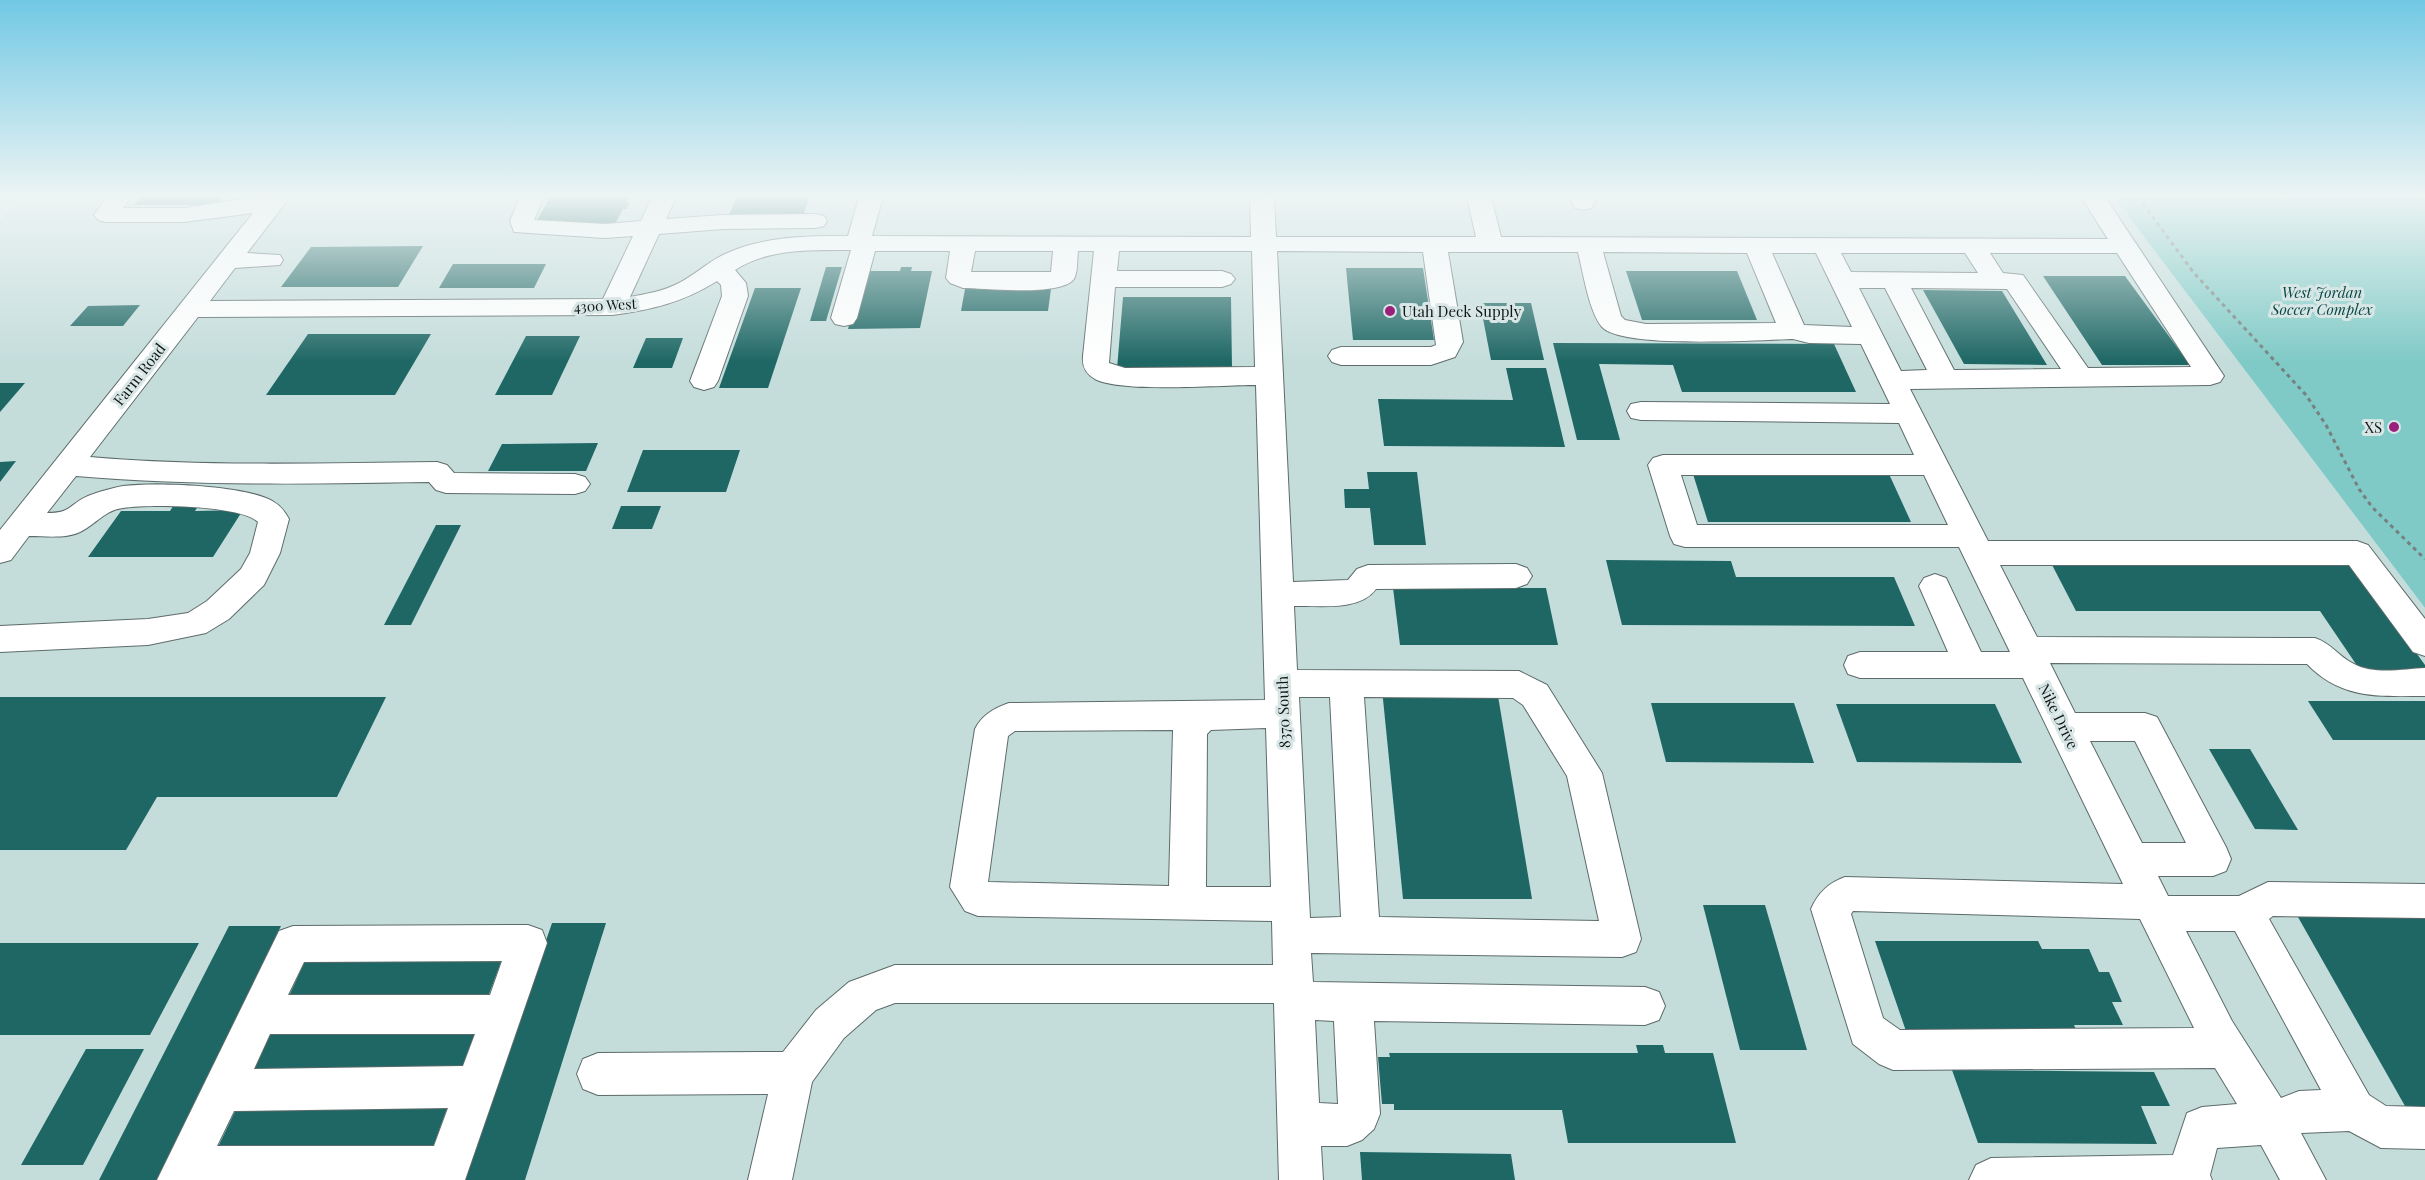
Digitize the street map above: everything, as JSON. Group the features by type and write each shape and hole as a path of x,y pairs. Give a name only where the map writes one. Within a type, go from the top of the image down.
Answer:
{"street":[{"name":"Farm Road","path":"0,552 235,252"},
{"path":"612,307 638,252"},
{"name":"4300 West","path":"190,309 612,307 650,302 687,289 734,259 754,252"},
{"path":"844,318 860,252"},
{"path":"962,252 958,273 959,278 963,280 1052,282 1063,276 1065,252"},
{"path":"1106,252 1096,356 1096,366 1100,371 1125,377 1270,376"},
{"name":"8370 South","path":"1264,252 1301,1180"},
{"path":"1341,356 1431,356 1443,354 1448,349 1450,342 1435,252"},
{"path":"1590,252 1609,319 1617,327 1646,332 1793,331 1809,335 1870,336"},
{"path":"1759,252 1793,331"},
{"name":"Nike Drive","path":"1828,252 2225,1048 2272,1123 2304,1180"},
{"path":"1977,252 1995,281"},
{"path":"1892,380 2210,376 2127,252"},
{"path":"228,261 271,260"},
{"path":"704,381 735,296 733,283 719,268"},
{"path":"1104,279 1222,279"},
{"path":"1842,280 2014,281 2080,377"},
{"path":"1894,280 1945,379"},
{"path":"1641,411 1909,414"},
{"path":"68,465 149,472 223,474 437,472 446,483 575,484"},
{"path":"1934,465 1663,465 1685,536 2357,553 2425,643"},
{"path":"0,639 148,632 195,624 218,610 253,577 265,553 274,519 263,509 239,501 197,497 123,497 98,504 70,524 21,525"},
{"path":"1278,594 1342,593 1358,590 1368,576 1516,576"},
{"path":"1935,586 1970,665"},
{"path":"1860,665 1970,665 2030,657 2316,651 2333,668 2349,677 2367,681 2425,682"},
{"path":"1458,683 1519,686 1535,695 1584,773 1622,939 1542,940 1361,933 1187,904 978,899 969,887 992,729 1009,717 1202,716 1282,699 1346,684 1458,683"},
{"path":"1346,684 1361,933"},
{"path":"1187,904 1190,729 1202,716"},
{"path":"2065,727 2145,727 2213,859 2131,860"},
{"path":"2225,1048 1893,1050 1867,1030 1830,909 1845,894 2244,914 2268,899 2425,901"},
{"path":"2244,914 2354,1110 2381,1127 2425,1128"},
{"path":"528,943 446,1173 182,1174 259,1015 293,944 528,943"},
{"path":"771,1180 793,1073 830,1024 863,995 895,984 1293,992 1353,1002 1645,1006"},
{"path":"1299,1124 1347,1125 1359,1114 1353,1002"},
{"path":"259,1015 502,1014"},
{"path":"598,1074 793,1073"},
{"path":"223,1090 476,1087"},
{"path":"1991,1180 2051,1177 2189,1178 2202,1128 2272,1123 2299,1112 2354,1110"}],"path":[{"path":"2180,252 2202,281 2306,395 2326,425 2359,489 2372,507 2425,559"}],"shaded area":[{"path":"0,252 2156,252 2425,608 2425,1180 0,1180"}],"green space":[{"name":"West Jordan Soccer Complex","path":"2156,252 2425,252 2425,608"}],"building":[{"path":"307,252 419,252 398,287 281,287"},
{"path":"453,264 546,264 534,288 439,288"},
{"path":"826,267 842,267 826,321 810,321"},
{"path":"901,267 912,267 911,271 932,271 920,328 848,329 864,271 900,271"},
{"name":"Utah Deck Supply","path":"1346,268 1423,268 1434,340 1353,340"},
{"path":"1626,271 1737,271 1757,320 1642,320"},
{"path":"2043,276 2125,276 2190,365 2102,365"},
{"path":"973,285 990,289 1051,289 1048,311 961,311 965,289 972,289"},
{"path":"755,288 801,288 768,388 719,388"},
{"path":"1923,290 2002,291 2047,365 1964,364"},
{"path":"1123,297 1231,297 1232,369 1117,369"},
{"path":"1480,303 1531,303 1544,360 1491,360"},
{"path":"140,305 123,326 70,326 88,306"},
{"path":"308,334 431,334 395,395 266,395"},
{"path":"526,336 580,336 552,395 495,395"},
{"path":"646,338 683,338 672,368 633,368"},
{"path":"1553,343 1834,344 1856,392 1682,392 1673,365 1599,364 1620,440 1577,440"},
{"path":"1506,368 1546,368 1565,447 1384,446 1378,399 1513,400"},
{"path":"0,383 25,383 0,412"},
{"path":"598,443 586,471 488,471 502,444"},
{"path":"643,450 740,450 726,492 627,492"},
{"path":"16,461 0,482 0,462"},
{"path":"1367,472 1417,472 1426,545 1374,545 1370,508 1345,508 1344,489 1369,489"},
{"path":"1693,474 1889,474 1911,522 1708,522"},
{"path":"177,500 202,500 195,511 243,510 213,557 88,557 121,511 170,511"},
{"path":"621,506 661,506 652,529 612,529"},
{"path":"436,525 461,525 411,625 384,625"},
{"path":"1606,560 1731,561 1736,577 1894,577 1915,626 1622,625"},
{"path":"2050,561 2350,562 2425,665 2425,670 2360,670 2320,611 2076,611"},
{"path":"1393,588 1546,588 1558,645 1400,645"},
{"path":"1382,689 1497,690 1532,899 1403,899"},
{"path":"0,697 386,697 337,797 157,797 126,850 0,850"},
{"path":"2308,701 2425,701 2425,740 2333,740"},
{"path":"1651,703 1794,703 1814,763 1666,762"},
{"path":"1836,704 1995,704 2022,763 1857,762"},
{"path":"2209,749 2250,749 2298,830 2255,829"},
{"path":"1703,905 1765,905 1807,1050 1740,1050"},
{"path":"2294,910 2425,910 2425,1106 2405,1106"},
{"path":"552,923 606,923 525,1180 464,1180"},
{"path":"229,926 281,926 158,1180 99,1180"},
{"path":"1875,941 2038,941 2042,949 2089,949 2099,972 2109,972 2122,1002 2112,1002 2123,1025 2074,1025 2078,1034 1907,1034"},
{"path":"0,943 199,943 150,1035 0,1035"},
{"path":"306,959 502,959 488,997 288,998"},
{"path":"273,1028 477,1028 462,1069 254,1070"},
{"path":"1636,1045 1663,1045 1665,1053 1713,1053 1736,1143 1568,1143 1562,1110 1394,1110 1394,1104 1382,1104 1378,1057 1390,1057 1389,1053 1638,1053"},
{"path":"86,1049 144,1049 83,1165 21,1165"},
{"path":"1952,1070 2154,1072 2170,1106 2141,1106 2157,1144 1978,1143"},
{"path":"239,1103 449,1103 433,1147 218,1147"},
{"path":"1360,1152 1511,1154 1515,1180 1362,1180"}],"place":[{"name":"Utah Deck Supply","path":"1390,311"},
{"name":"XS","path":"2394,427"}]}
